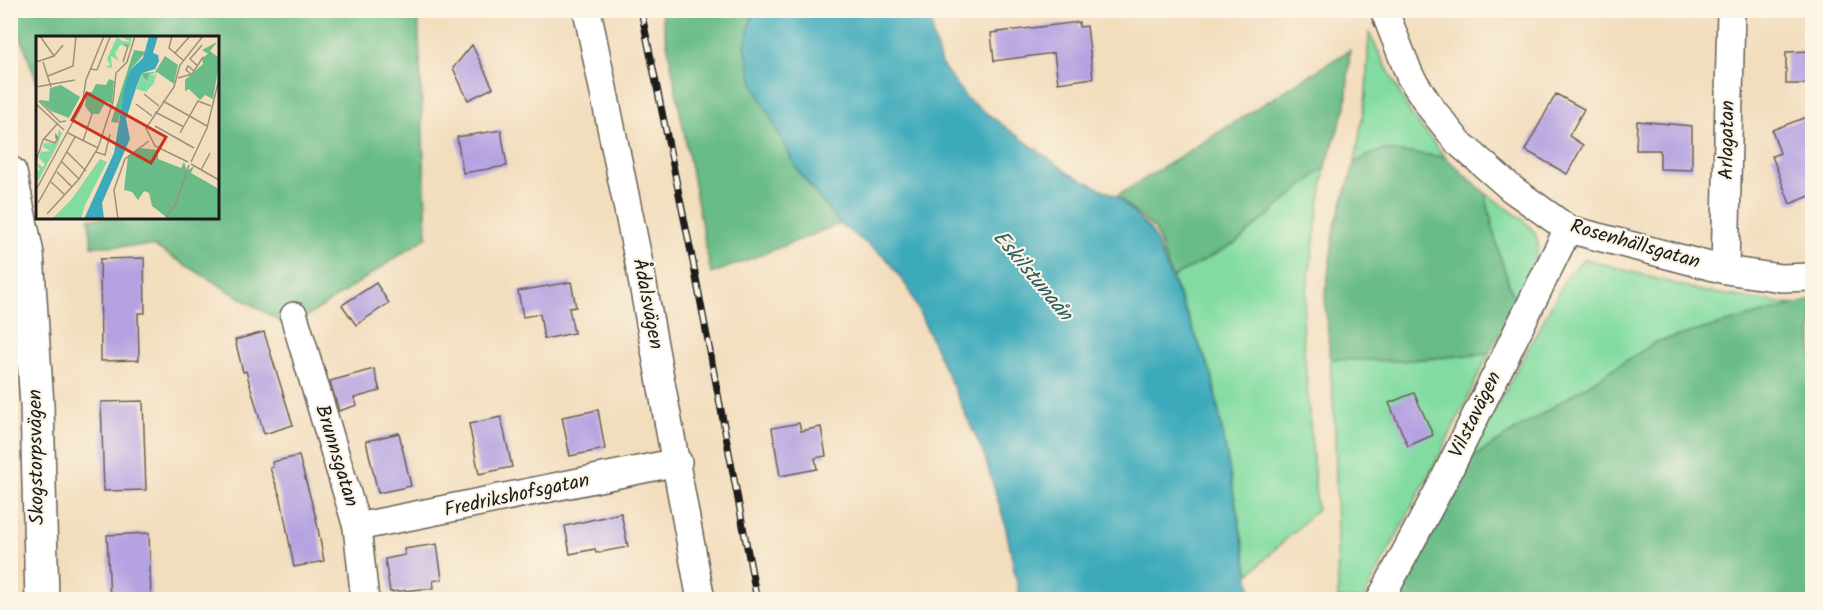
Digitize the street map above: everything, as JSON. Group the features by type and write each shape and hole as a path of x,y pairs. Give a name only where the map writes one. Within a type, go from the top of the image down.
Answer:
{"main road":[{"name":"Skogstorpsvägen","path":"10,173 28,266 37,405 42,600"}],"street":[{"name":"Ådalsvägen","path":"587,10 678,462 701,600"},
{"name":"Rosenhällsgatan","path":"1384,10 1410,76 1431,108 1458,142 1512,189 1568,229 1725,270 1781,278 1812,277"},
{"name":"Arlagatan","path":"1725,270 1731,10"},
{"name":"Vilstavägen","path":"1380,600 1443,482 1568,229"},
{"name":"Brunnsgatan","path":"294,315 357,527 365,600"},
{"name":"Fredrikshofsgatan","path":"357,527 678,462"}],"green space":[{"path":"11,10 418,11 427,237 311,314 286,325 154,246 92,246 89,219 219,219 219,36 36,36 36,79"},
{"path":"661,11 753,11 745,46 796,168 840,224 711,274"},
{"path":"1369,33 1410,113 1445,157 1382,150 1355,162 1366,95"},
{"path":"1350,50 1346,106 1325,167 1237,242 1172,278 1155,230 1117,196"},
{"path":"1382,150 1445,157 1485,193 1498,250 1516,306 1489,353 1399,361 1330,359 1325,297 1335,225 1355,162"},
{"path":"1325,167 1302,324 1317,510 1249,574 1212,375 1172,278 1237,242"},
{"path":"1485,193 1522,220 1537,239 1534,264 1516,306 1498,250"},
{"path":"1585,259 1701,291 1793,305 1656,342 1467,461 1569,273"},
{"path":"1812,300 1812,599 1399,600 1467,461 1656,342"},
{"path":"1489,354 1444,446 1363,599 1338,599 1335,428 1330,359 1399,361"}],"water":[{"name":"Eskilstunaån","path":"753,11 931,11 933,36 941,64 967,99 1070,174 1117,196 1152,232 1212,375 1253,599 1020,599 1005,524 984,455 908,288 887,259 840,224 796,168 753,83 745,46"}],"building":[{"path":"1079,22 1079,27 1087,26 1093,78 1058,83 1054,53 994,61 991,33"},
{"path":"472,45 493,88 468,100 453,68"},
{"path":"1812,51 1812,84 1786,84 1786,52"},
{"path":"1556,94 1584,109 1569,136 1583,145 1567,174 1525,150"},
{"path":"1812,115 1812,195 1790,204 1772,156 1780,153 1772,130"},
{"path":"1637,121 1692,126 1692,170 1660,169 1660,150 1636,150"},
{"path":"501,130 507,166 463,173 457,137"},
{"path":"144,258 145,313 138,313 139,360 101,361 100,259"},
{"path":"571,282 576,307 569,308 574,333 544,339 540,314 523,317 518,291"},
{"path":"376,283 389,303 356,325 342,305"},
{"path":"264,332 293,425 264,434 235,340"},
{"path":"374,369 380,391 354,398 357,405 339,411 330,381"},
{"path":"1414,393 1433,435 1408,446 1389,403"},
{"path":"143,401 146,490 104,491 101,402"},
{"path":"598,410 605,449 570,456 562,417"},
{"path":"501,417 512,467 479,474 469,424"},
{"path":"799,423 801,431 821,427 826,456 815,458 817,469 780,476 772,428"},
{"path":"399,433 411,486 378,493 366,441"},
{"path":"299,456 316,518 324,561 294,567 281,499 270,468 273,467 272,462"},
{"path":"621,513 628,547 596,553 595,549 570,554 565,526"},
{"path":"149,533 151,600 110,600 107,535"},
{"path":"437,544 442,579 433,581 434,588 390,592 385,559 405,555 404,549"}],"railway":[{"path":"641,10 693,262 757,600"}]}
